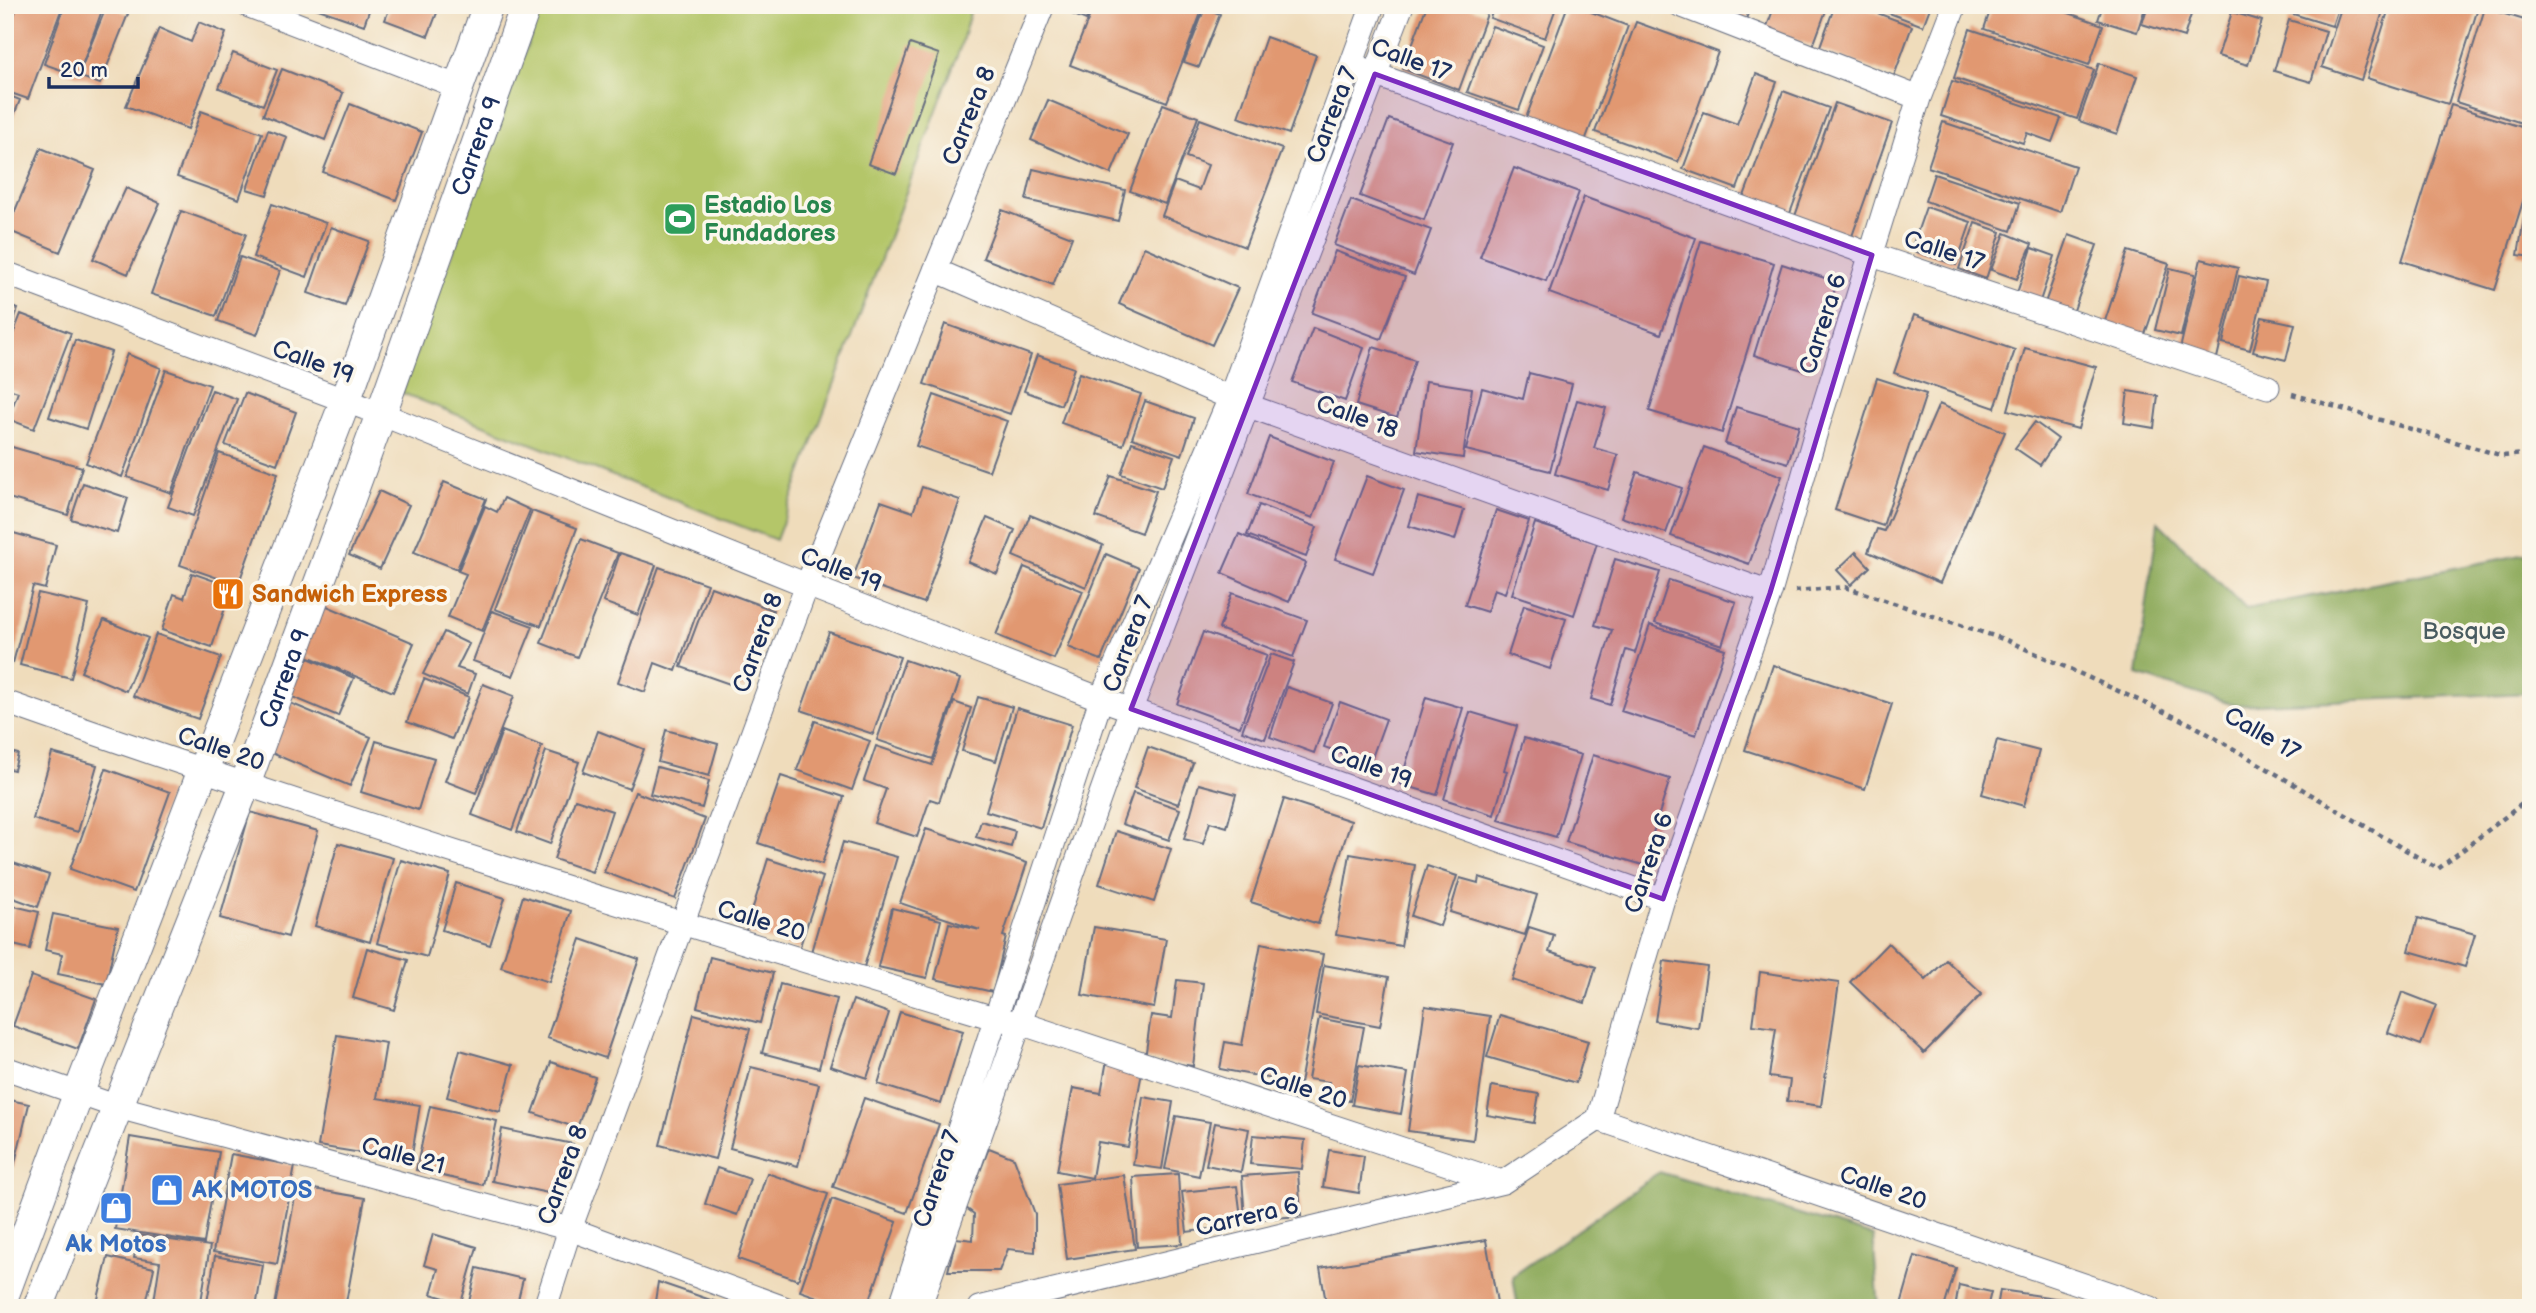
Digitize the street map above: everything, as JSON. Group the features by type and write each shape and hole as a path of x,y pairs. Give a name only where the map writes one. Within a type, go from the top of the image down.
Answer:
{"street":[{"path":"247,5 459,87"},
{"name":"Carrera 9","path":"5,1292 79,1092 345,402 488,5"},
{"name":"Carrera 9","path":"38,1308 245,785 382,414 526,5"},
{"name":"Carrera 8","path":"545,1308 570,1228 684,925 807,585 1043,5"},
{"name":"Carrera 7","path":"919,1308 1240,402 1350,65 1373,5"},
{"name":"Carrera 7","path":"900,1308 1101,699 1240,402 1402,5"},
{"path":"1680,5 1919,98"},
{"name":"Carrera 6","path":"979,1308 1503,1182 1598,1119 1663,899 1770,593 1817,428 1919,98 1955,5"},
{"name":"Calle 17","path":"1350,65 1872,255 2269,387"},
{"name":"Calle 18","path":"934,270 1240,402 1770,593"},
{"name":"Calle 19","path":"5,273 382,414 807,585 1101,699 1663,899"},
{"name":"Calle 20","path":"5,702 204,772 684,925 994,1018 1020,1023 1503,1182"},
{"name":"Calle 21","path":"5,1068 118,1107 570,1228 784,1308"},
{"name":"Calle 20","path":"1598,1119 2151,1308"}],"path":[{"path":"2269,387 2503,456 2531,453"},
{"name":"Calle 17","path":"1770,593 1845,587 2006,640 2193,725 2438,869 2531,797"}],"highlighted area":[{"path":"1375,74 1872,255 1770,593 1663,899 1131,709"}],"green space":[{"name":"Estadio Los Fundadores","path":"542,5 972,5 961,45 776,540 402,393"},
{"name":"Bosque","path":"2158,522 2246,609 2531,553 2531,693 2234,705 2137,675"},
{"path":"1659,1172 1873,1236 1879,1308 1518,1308 1513,1276"}],"building":[{"path":"5,5 16,5 5,33"},
{"path":"18,5 63,5 28,99 5,91 5,39"},
{"path":"65,5 104,5 78,76 44,64"},
{"path":"107,5 128,14 100,84 78,76"},
{"path":"307,5 371,5 364,25"},
{"path":"391,5 440,5 428,36 385,20"},
{"path":"1072,5 1092,5 1086,20 1069,13"},
{"path":"1094,5 1204,5 1167,102 1070,65"},
{"path":"1427,5 1462,5 1487,14 1459,90 1403,69"},
{"path":"1495,5 1557,5 1545,38 1490,18"},
{"path":"1568,5 1628,26 1585,141 1526,118"},
{"path":"1699,5 1751,5 1745,22"},
{"path":"1775,5 1828,5 1813,46 1766,29"},
{"path":"1835,5 1856,5 1912,26 1894,76 1819,49"},
{"path":"1868,5 1931,5 1923,26"},
{"path":"1992,5 2046,5 2103,25 2089,65 1984,29"},
{"path":"2103,5 2146,5 2137,32 2098,20"},
{"path":"2148,5 2194,5 2184,37 2142,24"},
{"path":"2293,5 2339,5 2332,26 2290,13"},
{"path":"2342,5 2385,5 2361,80 2322,67"},
{"path":"2390,5 2479,5 2448,104 2367,78"},
{"path":"1205,8 1220,14 1199,67 1184,62"},
{"path":"2485,8 2531,22 2531,126 2456,102"},
{"path":"2232,12 2262,21 2248,65 2218,56"},
{"path":"2289,20 2326,31 2311,82 2274,71"},
{"path":"199,22 226,33 188,129 126,106 159,28 191,42"},
{"path":"1636,22 1718,52 1678,162 1595,132"},
{"path":"1492,26 1543,45 1519,110 1467,92"},
{"path":"1970,29 2094,70 2077,119 1954,78"},
{"path":"1266,37 1316,55 1289,134 1238,117"},
{"path":"910,44 939,54 896,174 868,164"},
{"path":"233,53 277,70 263,105 219,88"},
{"path":"2099,63 2137,76 2117,134 2079,121"},
{"path":"282,69 343,93 325,140 263,115"},
{"path":"1756,74 1777,82 1737,189 1683,169 1704,112 1737,124"},
{"path":"1952,81 2061,118 2052,142 2027,133 2023,143 1941,116"},
{"path":"1783,91 1829,108 1789,216 1743,199"},
{"path":"5,94 20,100 5,138"},
{"path":"1048,100 1128,134 1111,174 1031,140"},
{"path":"1835,103 1892,123 1851,239 1794,219"},
{"path":"350,104 422,132 396,200 323,172"},
{"path":"1163,104 1198,117 1165,204 1130,191"},
{"path":"2451,105 2531,130 2531,176 2495,290 2402,261"},
{"path":"201,111 262,133 239,199 177,177"},
{"path":"1200,119 1282,149 1245,247 1162,216 1175,181 1199,190 1208,165 1186,157"},
{"path":"1389,119 1453,142 1424,220 1360,196"},
{"path":"1943,122 2075,166 2060,212 1928,167"},
{"path":"268,130 287,137 267,195 247,189"},
{"path":"41,148 95,170 60,252 7,230"},
{"path":"1514,168 1579,192 1546,281 1480,257"},
{"path":"1033,169 1125,190 1118,221 1026,200"},
{"path":"1934,174 2020,203 2011,231 1925,201"},
{"path":"126,188 160,203 128,274 93,259"},
{"path":"2528,193 2531,193 2531,257 2518,255"},
{"path":"1584,197 1696,238 1661,334 1549,293"},
{"path":"1351,200 1431,230 1414,275 1334,245"},
{"path":"272,204 326,223 307,277 253,257"},
{"path":"1926,207 1971,222 1956,265 1911,250"},
{"path":"1002,210 1072,237 1053,285 983,258"},
{"path":"181,211 246,234 216,316 151,294"},
{"path":"1975,223 2001,232 1986,279 1959,269"},
{"path":"331,227 369,241 345,306 308,293"},
{"path":"2005,233 2032,244 2017,279 1991,270"},
{"path":"2069,235 2097,245 2073,313 2045,303"},
{"path":"1701,241 1774,263 1722,433 1649,411"},
{"path":"1144,247 1238,288 1212,345 1119,304"},
{"path":"2032,248 2055,256 2039,304 2016,296"},
{"path":"1335,251 1405,277 1381,339 1312,313"},
{"path":"2128,251 2169,264 2144,337 2104,324"},
{"path":"240,257 280,271 257,335 218,321"},
{"path":"2201,259 2238,268 2217,358 2180,349"},
{"path":"1782,264 1837,282 1809,372 1754,355"},
{"path":"2170,268 2195,274 2181,336 2155,330"},
{"path":"2239,276 2266,282 2250,350 2223,343"},
{"path":"5,305 18,309 6,343 5,343"},
{"path":"21,314 71,333 34,429 8,419 18,392 5,388 5,355"},
{"path":"1914,315 2015,350 1995,408 1894,373"},
{"path":"2262,317 2295,324 2286,360 2253,352"},
{"path":"945,324 1031,355 1010,414 924,384"},
{"path":"1313,328 1364,348 1345,401 1292,382"},
{"path":"75,340 111,352 86,429 49,417"},
{"path":"1373,347 1415,360 1397,418 1356,405"},
{"path":"2025,348 2096,367 2078,429 2008,410"},
{"path":"127,354 161,368 122,477 86,463"},
{"path":"1037,355 1074,368 1061,405 1024,391"},
{"path":"166,370 210,385 171,493 127,477"},
{"path":"1079,373 1141,394 1123,445 1061,423"},
{"path":"1529,373 1572,384 1550,471 1466,450 1482,388 1523,399"},
{"path":"1877,378 1926,394 1883,526 1835,510"},
{"path":"1426,381 1472,388 1463,458 1416,451"},
{"path":"212,390 237,399 193,516 168,507"},
{"path":"2128,391 2158,396 2154,428 2124,423"},
{"path":"245,393 296,412 277,464 225,445"},
{"path":"934,395 1007,421 989,471 916,446"},
{"path":"1577,400 1606,408 1594,448 1618,455 1608,490 1555,474"},
{"path":"1145,401 1194,418 1182,455 1132,438"},
{"path":"1939,404 2005,432 1940,583 1868,552 1877,529 1884,531"},
{"path":"1736,407 1799,426 1788,463 1725,444"},
{"path":"2035,422 2058,439 2040,465 2015,448"},
{"path":"1269,437 1334,462 1313,518 1248,494"},
{"path":"1132,442 1174,456 1162,488 1121,474"},
{"path":"5,445 82,467 68,515 5,497"},
{"path":"1704,447 1782,476 1749,564 1671,536"},
{"path":"219,453 278,473 238,585 180,565"},
{"path":"1637,472 1682,488 1666,533 1621,517"},
{"path":"1111,476 1156,491 1141,533 1096,517"},
{"path":"1367,476 1404,490 1373,573 1335,559"},
{"path":"444,482 486,499 457,569 414,552"},
{"path":"83,483 128,498 117,533 71,519"},
{"path":"922,487 960,500 924,603 853,578 881,501 913,512"},
{"path":"379,491 409,505 380,569 349,555"},
{"path":"1418,497 1464,510 1455,540 1409,526"},
{"path":"504,498 530,510 482,631 448,617 466,574 458,571 485,506 497,512"},
{"path":"1259,505 1317,527 1306,557 1247,535"},
{"path":"1496,510 1529,521 1505,593 1494,589 1487,612 1465,605"},
{"path":"532,511 577,528 541,626 495,609"},
{"path":"1030,515 1103,545 1086,587 1013,556"},
{"path":"987,518 1015,530 997,574 968,562"},
{"path":"1535,523 1597,543 1574,615 1512,594"},
{"path":"10,532 56,545 45,589 33,586 13,663 5,661 5,549"},
{"path":"1239,534 1306,563 1289,602 1222,573"},
{"path":"581,539 618,553 577,657 541,643"},
{"path":"1856,552 1870,567 1851,585 1837,570"},
{"path":"620,553 656,565 638,615 603,602"},
{"path":"1106,554 1139,568 1101,660 1068,647"},
{"path":"1615,559 1660,572 1635,653 1626,650 1610,705 1591,699 1612,630 1595,625"},
{"path":"659,567 707,584 676,671 655,663 645,692 618,682"},
{"path":"1024,567 1083,591 1054,659 996,635"},
{"path":"192,573 232,587 212,647 162,630 174,594 184,598"},
{"path":"1669,580 1736,602 1722,645 1655,623"},
{"path":"711,587 773,610 744,689 681,667"},
{"path":"38,593 89,605 71,678 20,665"},
{"path":"1232,593 1307,620 1293,657 1219,629"},
{"path":"320,603 414,643 393,692 300,653"},
{"path":"1524,605 1566,619 1550,669 1508,655"},
{"path":"492,611 533,626 513,676 473,661"},
{"path":"104,620 148,638 126,691 81,672"},
{"path":"1650,625 1725,649 1696,735 1621,711"},
{"path":"444,632 469,644 457,668 475,674 468,694 423,674"},
{"path":"829,632 900,657 873,734 801,710"},
{"path":"1203,632 1267,655 1240,727 1177,704"},
{"path":"156,634 221,657 198,719 133,696"},
{"path":"299,654 354,678 338,716 283,693"},
{"path":"1271,654 1294,662 1265,739 1242,731"},
{"path":"905,660 960,679 933,759 877,740"},
{"path":"1773,665 1892,704 1865,789 1745,750"},
{"path":"424,679 469,697 452,739 407,722"},
{"path":"483,684 514,696 476,793 445,781"},
{"path":"1287,687 1332,703 1314,753 1270,737"},
{"path":"978,697 1012,707 996,761 962,751"},
{"path":"1426,697 1463,708 1437,795 1400,784"},
{"path":"283,700 371,737 350,786 262,749"},
{"path":"954,702 971,708 939,802 930,799 917,837 874,823 886,789 864,781 876,746 932,765"},
{"path":"1340,702 1386,719 1370,763 1324,747"},
{"path":"1017,708 1072,725 1041,828 986,811"},
{"path":"1470,712 1517,726 1494,815 1444,799"},
{"path":"815,721 870,741 852,790 797,770"},
{"path":"666,730 718,744 709,776 658,762"},
{"path":"502,731 542,746 512,830 472,815"},
{"path":"598,731 644,749 629,789 583,772"},
{"path":"1524,738 1581,755 1556,837 1499,820"},
{"path":"1997,740 2039,751 2024,806 1982,794"},
{"path":"376,741 434,758 418,810 361,792"},
{"path":"1148,747 1193,763 1178,804 1134,788"},
{"path":"7,751 18,754 14,770 5,768"},
{"path":"546,751 579,762 550,844 517,832"},
{"path":"52,753 97,765 78,832 33,819"},
{"path":"1593,755 1670,779 1643,865 1566,842"},
{"path":"657,767 709,781 702,808 650,794"},
{"path":"106,769 170,792 134,892 70,869"},
{"path":"781,776 844,797 822,864 758,843"},
{"path":"1199,784 1236,794 1227,827 1210,822 1203,844 1184,839"},
{"path":"635,792 705,819 675,899 604,872"},
{"path":"1133,793 1180,809 1169,840 1122,824"},
{"path":"575,799 612,811 592,872 554,859"},
{"path":"1284,799 1351,821 1318,924 1251,902"},
{"path":"250,812 318,831 288,937 220,918"},
{"path":"981,821 1015,831 1011,847 976,837"},
{"path":"926,829 1027,863 1003,936 1006,937 993,992 935,979 949,923 980,930 900,903"},
{"path":"1116,831 1171,849 1154,902 1099,884"},
{"path":"843,842 897,857 864,967 811,952"},
{"path":"338,843 393,858 370,942 315,926"},
{"path":"1350,854 1415,865 1401,946 1336,935"},
{"path":"768,859 823,877 799,949 745,933"},
{"path":"401,860 450,874 427,957 377,943"},
{"path":"10,862 49,875 38,907 5,895 5,875"},
{"path":"1427,866 1457,876 1440,926 1411,916"},
{"path":"1479,877 1537,895 1525,935 1450,912 1460,878 1478,883"},
{"path":"456,883 505,898 490,945 442,930"},
{"path":"523,896 571,911 549,982 501,967"},
{"path":"14,906 39,912 30,949 5,943"},
{"path":"892,908 941,920 927,978 878,967"},
{"path":"53,914 118,927 106,984 58,974 62,954 45,950"},
{"path":"2418,918 2475,934 2465,967 2409,951"},
{"path":"1094,927 1166,939 1154,1008 1082,995"},
{"path":"1529,927 1554,935 1549,952 1596,967 1585,1003 1512,980"},
{"path":"581,939 639,959 605,1058 547,1038"},
{"path":"1261,943 1323,954 1300,1084 1220,1069 1225,1042 1242,1045"},
{"path":"1888,943 1926,980 1946,960 1982,994 1924,1053 1850,982"},
{"path":"367,948 408,960 394,1010 353,998"},
{"path":"710,957 773,973 760,1023 697,1007"},
{"path":"1664,961 1707,967 1698,1028 1655,1021"},
{"path":"1324,965 1389,977 1380,1026 1316,1014"},
{"path":"1760,972 1839,983 1821,1106 1787,1101 1790,1080 1769,1077 1776,1028 1753,1025"},
{"path":"31,976 96,999 78,1049 13,1026"},
{"path":"1177,980 1203,983 1193,1066 1145,1059 1151,1015 1172,1018"},
{"path":"780,984 837,999 819,1068 762,1053"},
{"path":"2402,992 2436,1005 2421,1045 2388,1033"},
{"path":"853,1000 889,1013 867,1078 830,1066"},
{"path":"1425,1006 1490,1016 1473,1140 1408,1131"},
{"path":"900,1012 963,1031 941,1104 878,1084"},
{"path":"694,1014 750,1029 715,1159 660,1145"},
{"path":"1500,1015 1588,1041 1576,1083 1487,1057"},
{"path":"1319,1018 1364,1027 1350,1101 1327,1097 1329,1082 1308,1079"},
{"path":"337,1035 386,1043 377,1098 420,1105 411,1161 318,1146"},
{"path":"460,1050 513,1065 500,1112 447,1097"},
{"path":"1107,1060 1143,1067 1128,1147 1098,1142 1092,1178 1057,1171 1073,1088 1101,1093"},
{"path":"551,1062 595,1077 577,1128 533,1113"},
{"path":"1359,1065 1408,1073 1401,1114 1352,1105"},
{"path":"751,1067 819,1084 798,1166 730,1148"},
{"path":"1492,1086 1539,1094 1534,1123 1487,1115"},
{"path":"1143,1097 1173,1102 1162,1169 1133,1165"},
{"path":"864,1098 939,1124 907,1213 833,1187"},
{"path":"5,1099 29,1104 14,1167 5,1165"},
{"path":"430,1106 497,1121 483,1185 416,1170"},
{"path":"1176,1116 1210,1122 1199,1176 1165,1169"},
{"path":"1215,1123 1249,1129 1241,1172 1206,1165"},
{"path":"502,1129 573,1144 562,1196 492,1181"},
{"path":"1253,1135 1305,1140 1302,1169 1250,1164"},
{"name":"AK MOTOS","path":"130,1137 219,1152 204,1243 115,1229"},
{"path":"989,1148 1014,1158 1035,1214 1035,1252 1008,1249 999,1271 948,1271 956,1238 973,1240 974,1214 966,1208"},
{"path":"1329,1150 1364,1156 1359,1193 1323,1187"},
{"path":"231,1154 295,1166 277,1264 213,1252"},
{"path":"717,1168 750,1179 737,1215 705,1204"},
{"path":"1298,1172 1301,1216 1245,1220 1242,1176"},
{"path":"767,1173 828,1194 798,1280 738,1259"},
{"path":"1178,1174 1182,1244 1137,1247 1133,1177"},
{"path":"1124,1175 1135,1249 1067,1259 1057,1184"},
{"path":"297,1186 365,1198 345,1308 275,1306"},
{"path":"1237,1186 1242,1225 1187,1232 1182,1192"},
{"path":"832,1199 897,1222 867,1308 848,1308 800,1291"},
{"path":"433,1234 477,1247 461,1303 431,1294 438,1269 424,1265"},
{"path":"138,1235 210,1246 200,1308 153,1308 160,1262 134,1258"},
{"path":"1486,1240 1498,1308 1327,1308 1320,1268"},
{"path":"215,1256 263,1265 256,1308 206,1308"},
{"path":"1915,1256 1956,1268 1944,1308 1900,1308"},
{"path":"108,1257 154,1268 145,1308 116,1308 97,1303"},
{"path":"477,1268 523,1279 516,1308 494,1308 469,1302"},
{"path":"658,1282 731,1307 731,1308 654,1308"},
{"path":"1959,1285 1991,1292 1987,1308 1955,1308"},
{"path":"2000,1290 2069,1300 2068,1308 1997,1308"}],"place":[{"name":"Estadio Los Fundadores","path":"680,219"},
{"name":"Sandwich Express","path":"228,594"},
{"name":"AK MOTOS","path":"167,1190"},
{"name":"Ak Motos","path":"116,1208"}]}
